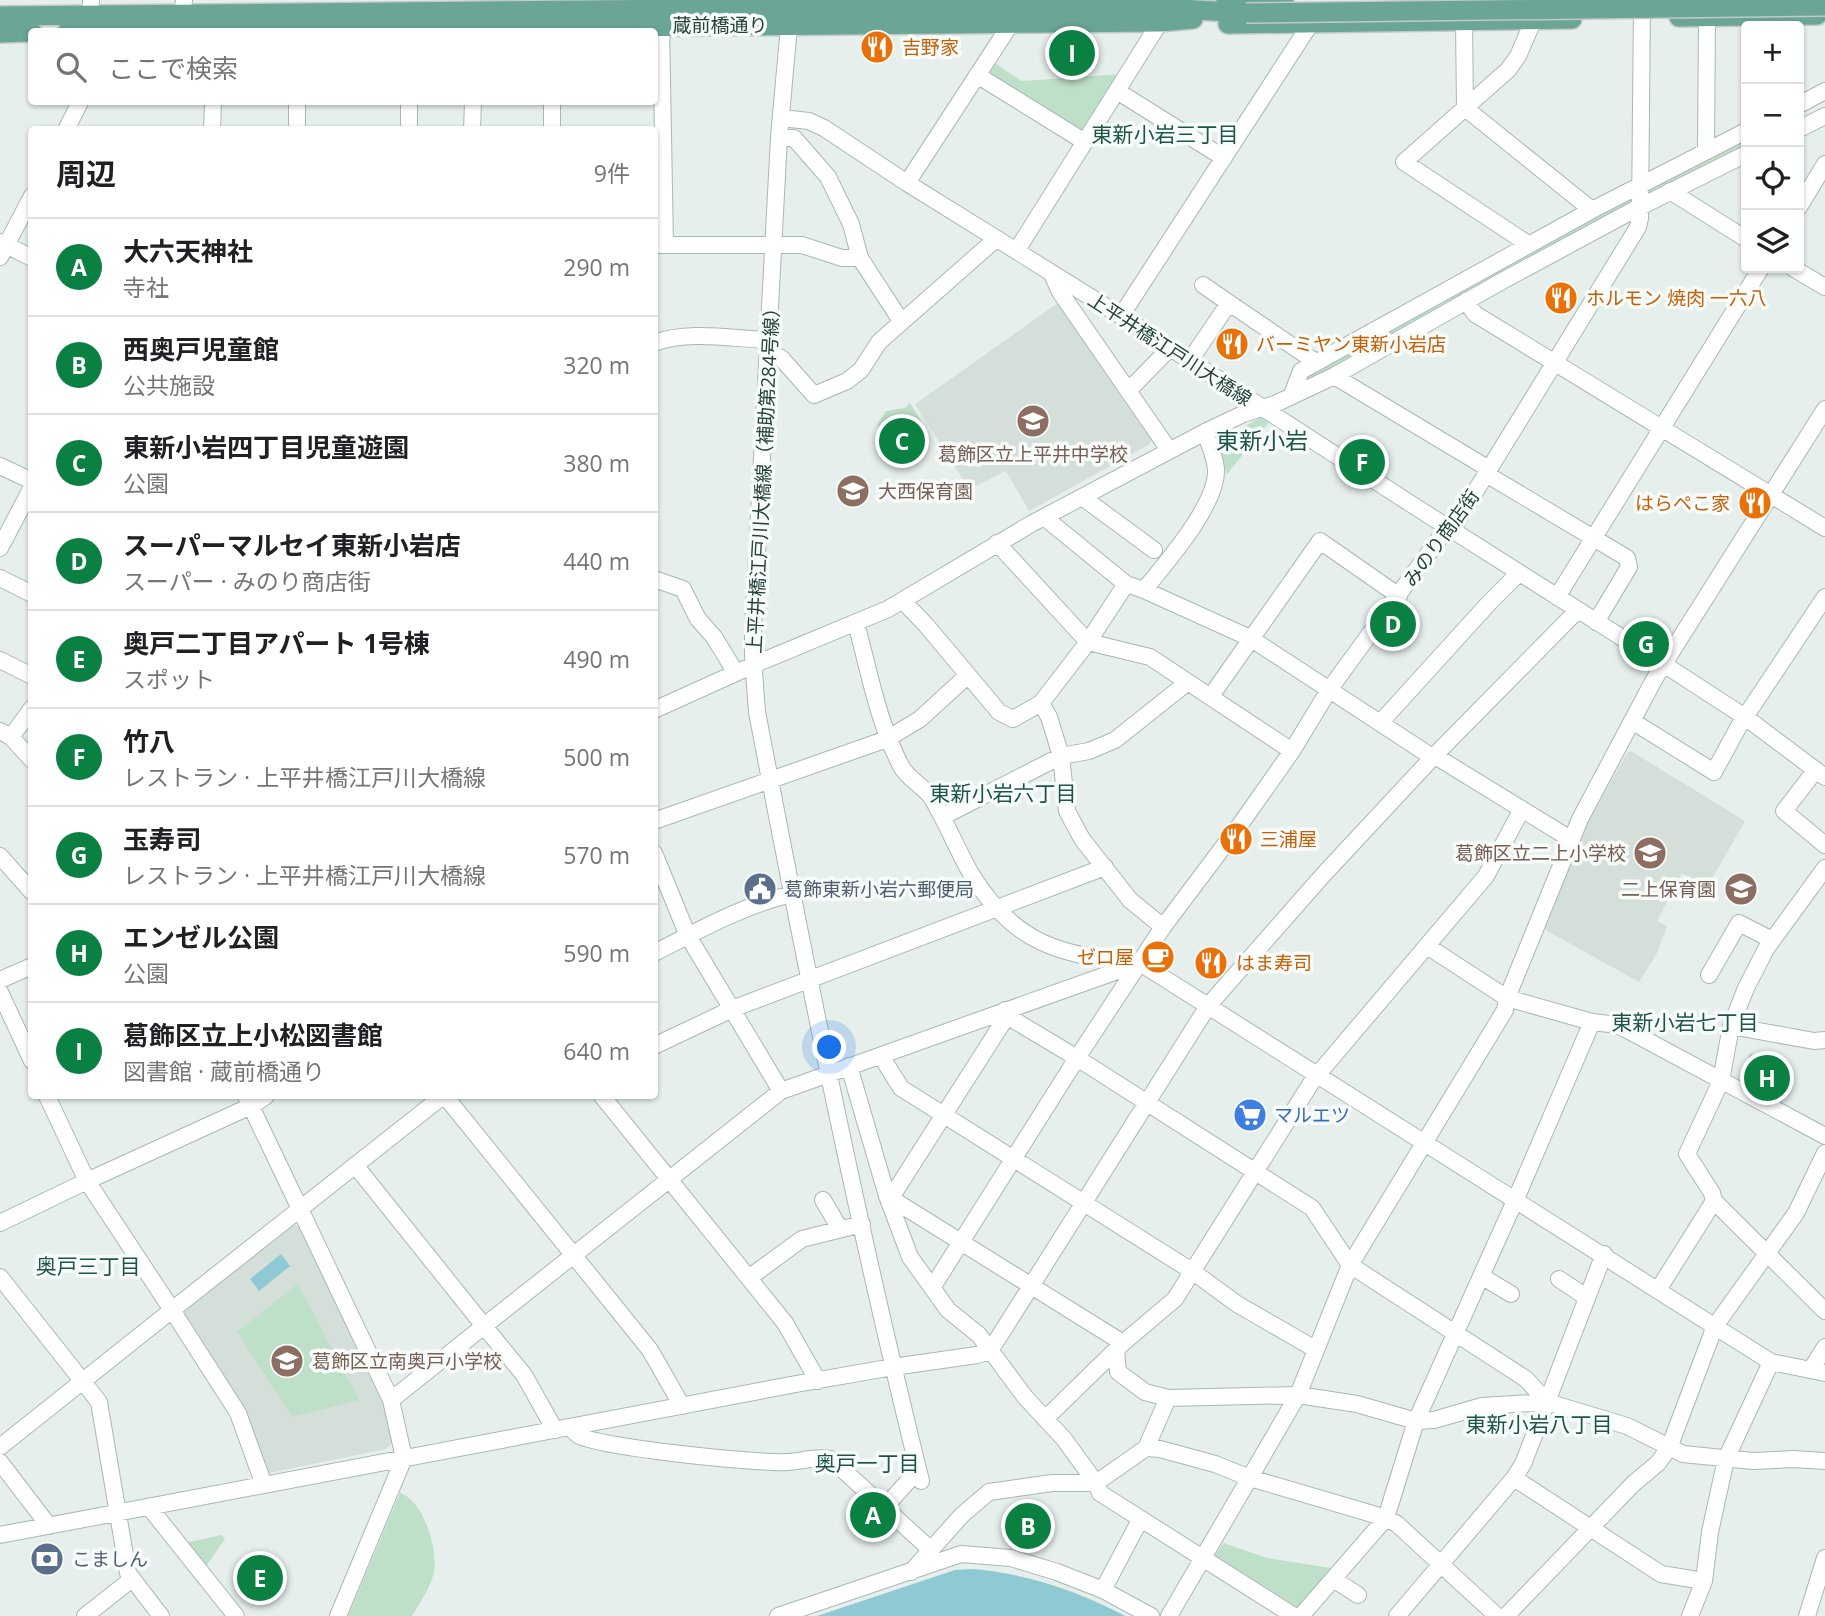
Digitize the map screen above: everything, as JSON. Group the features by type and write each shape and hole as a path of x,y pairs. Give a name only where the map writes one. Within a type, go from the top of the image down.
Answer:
{"main road":[{"path":"1162,10 1226,1 1284,0"},
{"path":"1421,21 1429,14 1427,0"},
{"name":"蔵前橋通り","path":"0,16 91,7 183,7 295,19 408,18 535,6 661,12 790,6 1246,12 1825,6"},
{"name":"蔵前橋通り","path":"790,6 1012,22 1162,10"},
{"path":"1162,10 1311,23 1534,19 1642,9 1774,21 1825,15"},
{"name":"蔵前橋通り","path":"557,28 661,12"},
{"name":"蔵前橋通り","path":"408,18 469,28"},
{"name":"蔵前橋通り","path":"235,28 295,19"},
{"path":"0,33 28,32"}],"street":[{"path":"1453,0 1458,21 1465,108 1592,210"},
{"path":"781,118 790,6"},
{"name":"みのり商店街","path":"932,1288 1163,927 1292,751 1329,690 1449,528 1456,523 1638,227 1642,9"},
{"path":"1017,250 1117,91 1162,10"},
{"path":"661,12 660,245 802,245 842,258 860,258"},
{"path":"1706,151 1707,17"},
{"path":"1528,244 1404,162 1515,62 1534,19"},
{"path":"907,183 1012,22"},
{"path":"1121,316 1311,23"},
{"path":"977,75 1085,142"},
{"path":"1117,91 1223,158"},
{"path":"1804,102 1825,92"},
{"path":"68,126 78,105"},
{"path":"212,126 213,105"},
{"path":"297,105 297,126"},
{"path":"409,105 409,126"},
{"path":"472,126 473,105"},
{"path":"552,105 552,126"},
{"path":"1804,126 1825,116"},
{"name":"上平井橋江戸川大橋線（補助第284号線）","path":"781,118 753,628 757,712 828,1072 893,1367 920,1476 885,1507"},
{"name":"上平井橋江戸川大橋線","path":"781,118 809,121 824,128 1665,665 1745,717 1820,774"},
{"path":"1291,397 1301,371 1316,362 1528,244 1741,134"},
{"path":"779,137 794,138 828,177 851,224 860,258 901,321"},
{"path":"658,708 903,601 996,543 1170,450 1244,414 1291,397 1334,376 1640,207 1741,156"},
{"path":"1804,199 1825,164"},
{"path":"1670,191 1741,236"},
{"path":"28,203 2,248 28,257"},
{"path":"658,342 693,337 768,348 782,359 814,395 847,381 861,370 879,342 996,239"},
{"path":"1558,597 1758,273"},
{"path":"1801,273 1825,287"},
{"path":"1052,274 1060,292 1170,450"},
{"path":"1203,285 1316,362"},
{"path":"1466,301 1475,314 1825,528"},
{"path":"1189,362 1228,303"},
{"path":"1129,390 1169,349"},
{"path":"1334,376 1627,558 1629,567 1596,622"},
{"path":"1169,1616 1298,1395 1350,1265 1505,1010 1507,998 1580,819 1655,678 1825,409"},
{"path":"1144,590 1181,544 1212,493 1216,469 1205,432"},
{"path":"0,466 28,479"},
{"path":"0,548 28,495"},
{"path":"1082,497 1154,550"},
{"path":"1044,517 1126,584 1250,638 1380,723 1572,840"},
{"path":"1210,696 1320,541 1399,596"},
{"path":"996,543 1088,642 1150,657 1292,751"},
{"path":"1380,723 1519,573"},
{"path":"0,578 28,592"},
{"path":"658,580 683,589 698,619 714,636 736,673"},
{"path":"903,601 999,712 1013,719 1041,703 1088,642 1126,584"},
{"path":"1632,721 1714,772 1745,717 1825,597"},
{"path":"0,1535 893,1367 977,1356 990,1351 1208,1006 1324,874 1434,756 1577,611"},
{"path":"856,623 887,739 902,770 932,797 970,872 994,908 1016,927 1054,948 1096,959 1140,963 1771,1362 1819,1370 1825,1348"},
{"path":"0,660 28,674"},
{"path":"658,820 887,739 920,719 967,677"},
{"path":"942,817 1061,756 1089,751 1115,740 1188,682"},
{"path":"1041,703 1049,718 1061,756 1067,811 1082,839 1130,900 1163,927"},
{"path":"28,712 5,734 28,756"},
{"path":"1820,774 1784,811 1825,845"},
{"path":"1045,1419 1119,1347 1175,1299 1318,1074 1486,876 1522,809"},
{"path":"0,856 28,888"},
{"path":"658,863 688,936 781,1091"},
{"path":"658,1044 732,1009 810,978 1105,867"},
{"path":"1825,868 1772,940 1746,988 1731,1026 1721,1081 1687,1154 1712,1193 1714,1201 1825,1311"},
{"path":"658,951 779,897 793,894"},
{"path":"1709,975 1739,923 1772,940"},
{"path":"1427,946 1507,998 1592,1021 1618,1025 1825,1136"},
{"path":"391,1400 781,1091 828,1072 1006,1013 1140,963"},
{"path":"0,981 28,968"},
{"path":"0,992 28,1052"},
{"path":"1006,1013 1312,1208 1350,1265 1526,1379 1547,1402"},
{"path":"887,1196 894,1193 945,1116 1006,1013"},
{"path":"1301,1616 1386,1518 1416,1421 1516,1199 1592,1021"},
{"path":"1731,1026 1814,1041 1825,1040"},
{"path":"881,1056 901,1088 1192,1271 1237,1304 1315,1349"},
{"path":"849,1066 887,1196 909,1257 948,1310 979,1335 1045,1419 1064,1438 1096,1483 1100,1493 1294,1616"},
{"path":"48,1099 87,1181 238,1413 264,1485"},
{"path":"0,1447 440,1099"},
{"path":"446,1099 650,1350 682,1406"},
{"path":"604,1099 785,1323 818,1381"},
{"path":"0,1223 249,1101 391,1400 404,1458 338,1616"},
{"path":"1506,1616 1669,1448 1715,1326 1796,1213 1825,1153"},
{"path":"355,1165 524,1375 563,1428 578,1436 601,1442 681,1454 787,1462 821,1457 831,1459 933,1547 961,1554 1011,1558 1057,1572 1103,1590 1151,1616"},
{"path":"887,1196 1032,1286 1119,1347"},
{"path":"823,1200 840,1228"},
{"path":"1658,1290 1714,1201"},
{"path":"750,1277 802,1239 862,1224"},
{"path":"1397,1616 1523,1464 1604,1254"},
{"path":"1481,1276 1511,1294"},
{"path":"0,1277 99,1402 128,1573 161,1616"},
{"path":"1559,1279 1586,1297"},
{"path":"1119,1347 1118,1372 1145,1392 1168,1398 1298,1395 1357,1404 1416,1421 1434,1420 1482,1406 1547,1402 1627,1426 1683,1454 1753,1461 1793,1458 1825,1461"},
{"path":"1690,1616 1704,1581 1710,1532 1726,1459 1771,1362"},
{"path":"912,1572 978,1499 989,1492 1052,1483 1096,1483 1146,1448 1168,1398"},
{"path":"1146,1448 1160,1449 1214,1464 1250,1478 1386,1518 1397,1524 1497,1616"},
{"path":"0,1462 49,1526"},
{"path":"1514,1478 1661,1574 1704,1581"},
{"path":"149,1507 236,1616"},
{"path":"1103,1590 1140,1520"},
{"path":"778,1616 961,1554"},
{"path":"1807,1616 1825,1558"},
{"path":"85,1616 132,1579"},
{"path":"1333,1579 1358,1595"}],"shaded area":[{"name":"葛飾区立上平井中学校","path":"1058,303 1152,438 1150,444 1029,511 1006,471 969,489 915,404"},
{"name":"葛飾区立二上小学校","path":"1631,751 1745,821 1705,891 1682,873 1657,921 1667,926 1656,955 1639,982 1542,928 1581,834 1627,753"},
{"name":"葛飾区立南奥戸小学校","path":"291,1224 301,1227 386,1408 393,1442 386,1449 269,1473 263,1470 181,1314 184,1306"}],"green space":[{"path":"989,64 996,64 1022,81 1123,74 1085,141 987,77"},
{"path":"1741,138 1741,152 1649,198 1646,185"},
{"path":"1632,195 1634,202 1304,385 1306,372"},
{"path":"910,403 921,421 908,428 924,453 907,466 877,425 886,411 905,408"},
{"path":"1263,416 1270,421 1227,474 1215,443"},
{"path":"1750,1053 1795,1075 1782,1102 1740,1081"},
{"path":"298,1284 359,1400 292,1417 237,1332"},
{"path":"400,1493 416,1506 428,1529 435,1566 431,1581 412,1616 348,1616"},
{"path":"222,1535 225,1539 204,1569 184,1543"},
{"path":"1224,1543 1267,1558 1337,1569 1298,1614 1212,1559"}],"water":[{"path":"281,1254 290,1266 259,1291 250,1279"},
{"path":"972,1569 1032,1579 1089,1599 1125,1616 817,1616 955,1570"}],"place":[{"name":"吉野家","path":"877,47"},
{"name":"葛飾区立上小松図書館","path":"1072,53"},
{"name":"ホルモン 焼肉 一六八","path":"1561,298"},
{"name":"バーミヤン東新小岩店","path":"1232,344"},
{"name":"葛飾区立上平井中学校","path":"1033,421"},
{"name":"東新小岩四丁目児童遊園","path":"902,441"},
{"name":"竹八","path":"1362,462"},
{"name":"大西保育園","path":"853,491"},
{"name":"はらぺこ家","path":"1755,503"},
{"name":"スーパーマルセイ東新小岩店","path":"1393,624"},
{"name":"玉寿司","path":"1646,644"},
{"name":"三浦屋","path":"1236,839"},
{"name":"葛飾区立二上小学校","path":"1650,853"},
{"name":"葛飾東新小岩六郵便局","path":"760,889"},
{"name":"二上保育園","path":"1741,889"},
{"name":"ゼロ屋","path":"1158,957"},
{"name":"はま寿司","path":"1211,963"},
{"name":"エンゼル公園","path":"1767,1078"},
{"name":"マルエツ","path":"1250,1115"},
{"name":"葛飾区立南奥戸小学校","path":"287,1361"},
{"name":"大六天神社","path":"873,1515"},
{"name":"西奥戸児童館","path":"1028,1526"},
{"name":"こましん","path":"47,1559"},
{"name":"奥戸二丁目アパート 1号棟","path":"260,1578"}],"district":[{"name":"東新小岩三丁目","path":"1165,134"},
{"name":"東新小岩","path":"1262,440"},
{"name":"東新小岩六丁目","path":"1003,793"},
{"name":"東新小岩七丁目","path":"1685,1022"},
{"name":"奥戸三丁目","path":"88,1266"},
{"name":"東新小岩八丁目","path":"1539,1424"},
{"name":"奥戸一丁目","path":"867,1463"}]}
